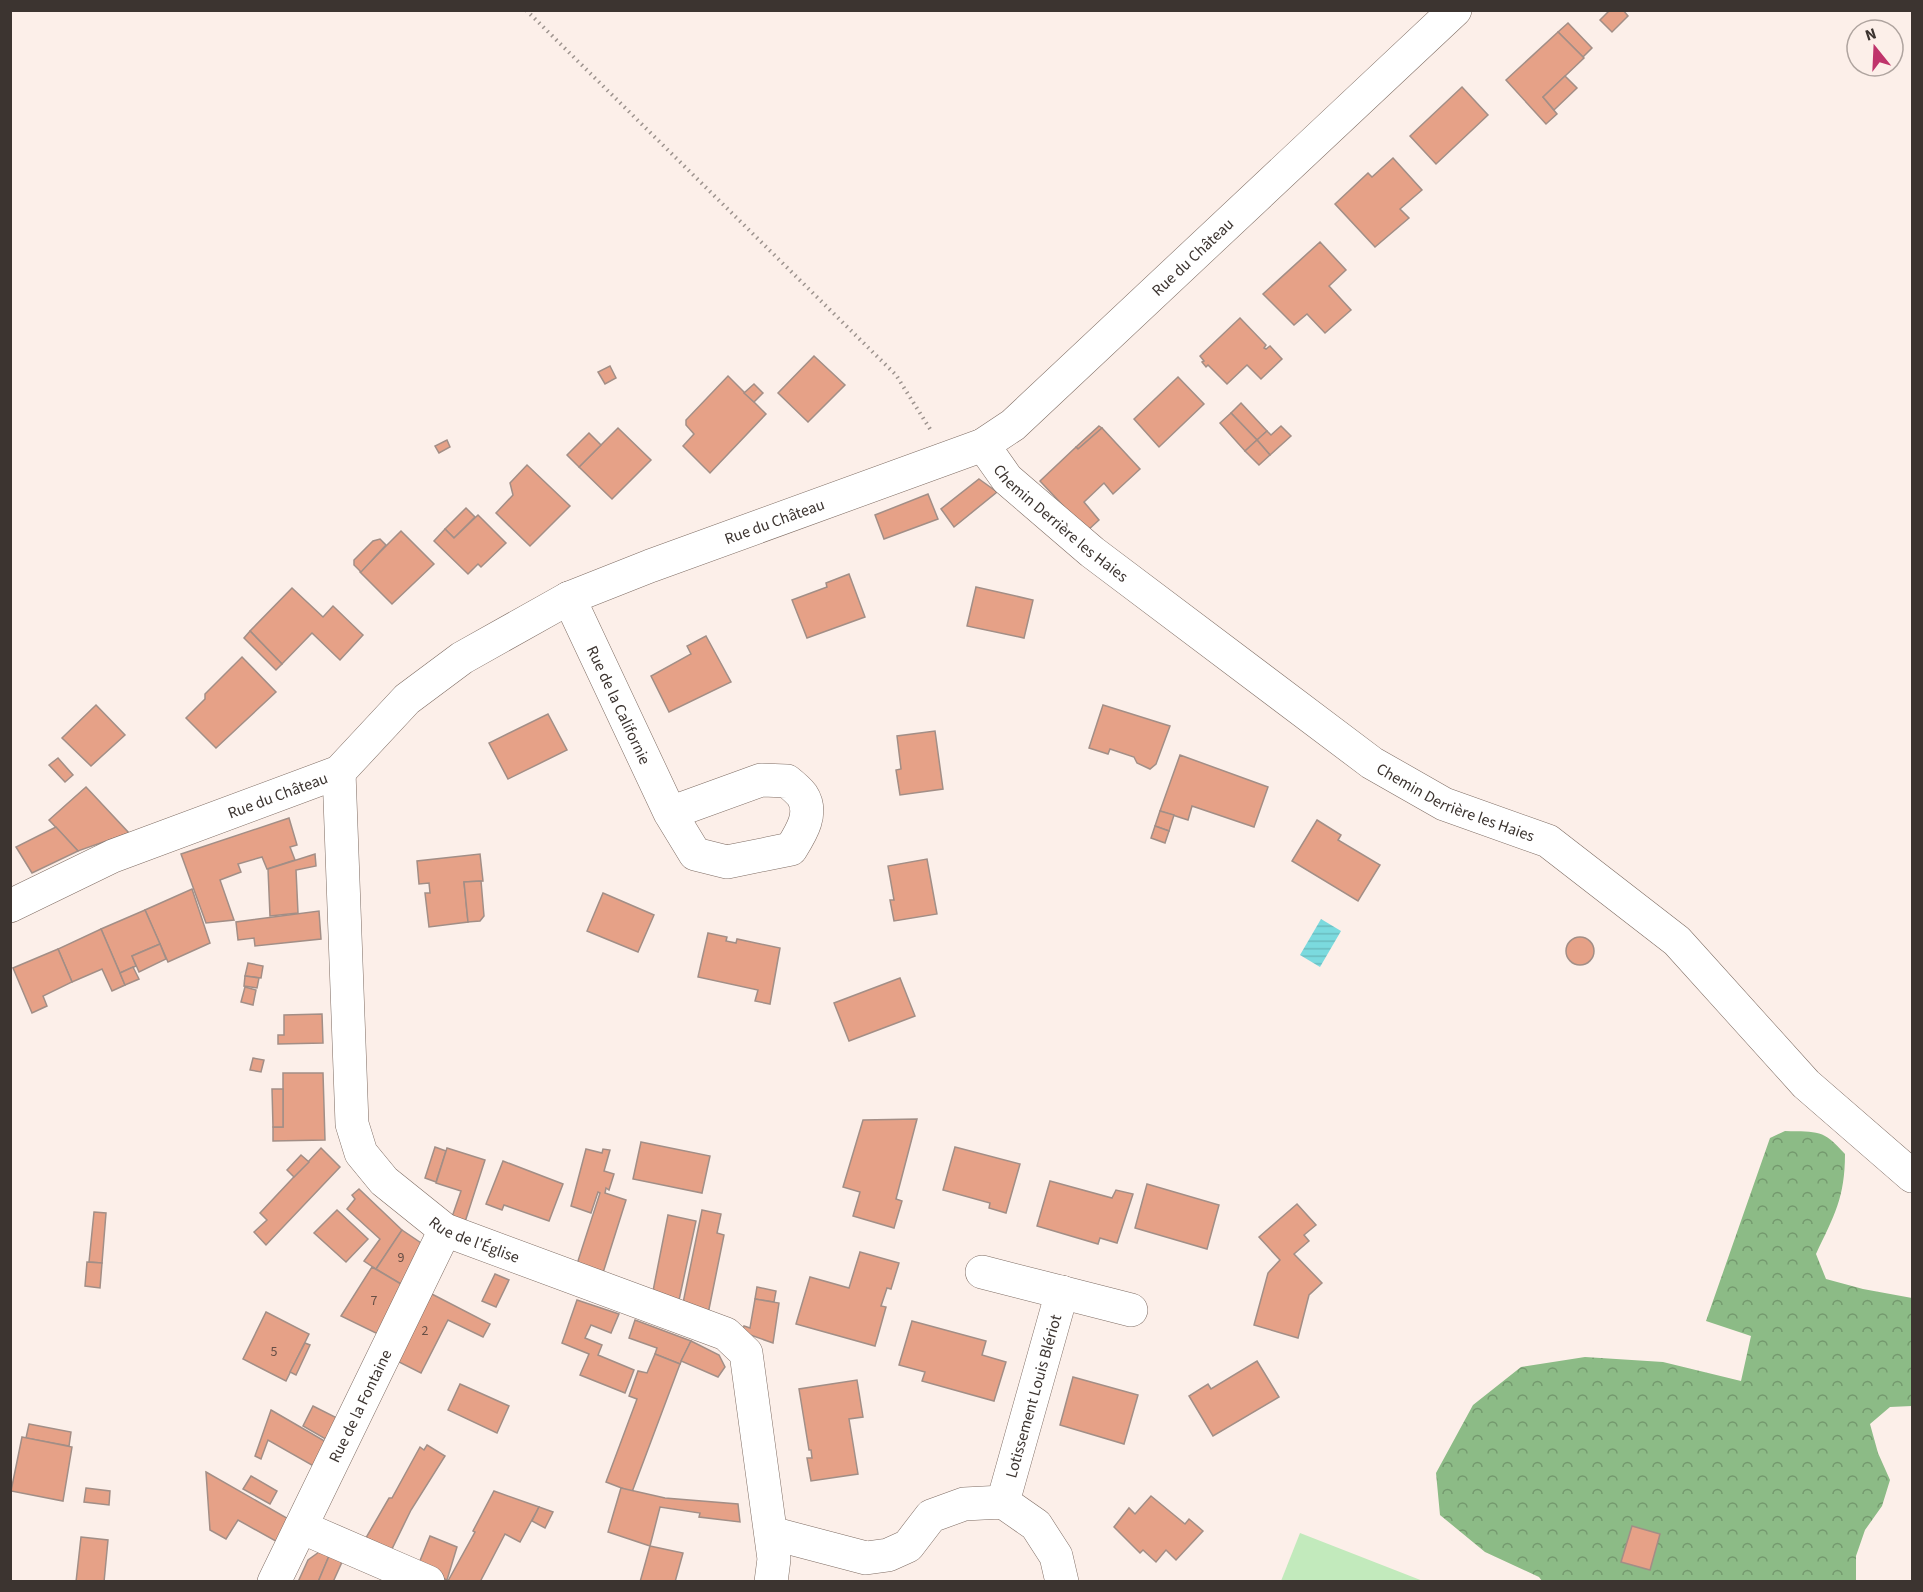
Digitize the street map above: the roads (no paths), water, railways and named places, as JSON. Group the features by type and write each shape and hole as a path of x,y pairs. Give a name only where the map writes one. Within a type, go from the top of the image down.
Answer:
{"street":[{"name":"Rue du Château","path":"10,906 113,856 339,772 407,699 444,671 462,658 569,598 650,566 983,445 1013,425 1455,10"},
{"name":"Chemin Derrière les Haies","path":"983,445 1007,479 1092,552 1372,763 1444,804 1548,841 1659,926 1677,941 1806,1084 1912,1176"},
{"name":"Rue de la Californie","path":"569,598 670,813"},
{"name":"Rue de l'Église","path":"339,772 352,1124 361,1153 384,1181 445,1230 726,1334 746,1353 774,1558 771,1581"},
{"name":"Rue de la Fontaine","path":"274,1581 445,1230"},
{"name":"Lotissement Louis Blériot","path":"982,1272 1131,1310"},
{"name":"Lotissement Louis Blériot","path":"1003,1502 1062,1292"},
{"path":"771,1533 866,1558 888,1556 908,1546 931,1516 964,1503 1003,1502 1036,1525 1056,1556 1062,1581"},
{"path":"301,1527 428,1581"}],"water":[{"path":"1321,919 1341,931 1320,967 1300,955"}]}
